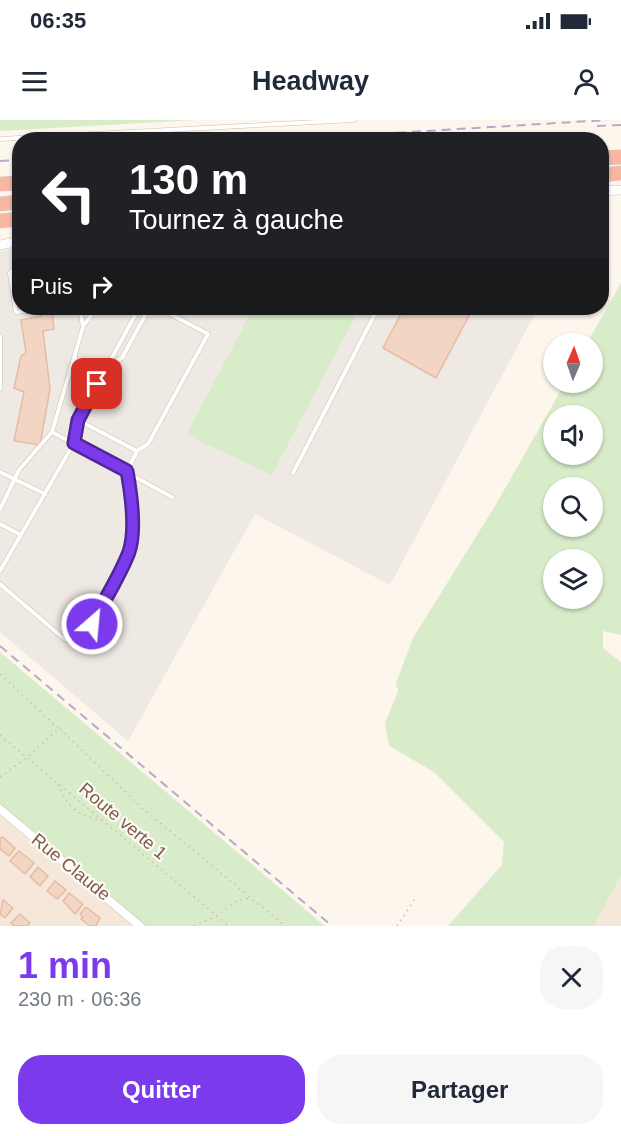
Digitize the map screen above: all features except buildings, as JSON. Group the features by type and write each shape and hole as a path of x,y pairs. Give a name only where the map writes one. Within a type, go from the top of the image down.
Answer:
{"street":[{"name":"Rue Claude","path":"0,809 140,926"}],"lane":[{"path":"130,132 354,120"},
{"path":"12,272 10,273 12,286"},
{"path":"81,315 83,327"},
{"path":"0,509 14,479 52,432 83,327 92,315"},
{"path":"78,420 135,315"},
{"path":"107,366 122,358 145,315"},
{"path":"0,584 69,641 80,640 92,624 128,553 131,497 127,471 137,452 148,444 208,334 172,315"},
{"path":"293,473 374,315"},
{"path":"0,336 0,390"},
{"path":"0,571 74,443 78,420 75,351"},
{"path":"78,420 137,452"},
{"path":"52,432 172,497"},
{"path":"0,472 45,494"},
{"path":"0,524 21,535"}],"path":[{"path":"0,674 142,808 285,926"},
{"path":"0,777 28,757 59,728"},
{"name":"Route verte 1","path":"0,735 229,926"},
{"path":"58,783 66,804 80,815 104,821"},
{"path":"397,926 417,896"},
{"path":"194,926 217,916 236,901 251,898"}],"shaded area":[{"path":"12,248 12,315 249,315 186,435 272,475 356,315 534,315 390,585 255,514 128,741 0,632 0,251"},
{"path":"0,809 140,926 0,926"},
{"path":"621,877 621,926 594,926"}],"green space":[{"path":"0,120 196,120 0,131"},
{"path":"621,283 621,635 603,631 603,648 621,662 621,876 594,926 448,926 502,865 504,842 434,772 389,746 385,723 398,691 396,683 413,638 495,506 543,422 543,465 603,465 603,405 552,405 559,393 603,393 603,333 593,333 603,315 609,315 609,304"},
{"path":"249,315 356,315 272,475 186,435"},
{"path":"0,652 325,926 140,926 0,809"}],"railway":[{"path":"409,132 607,120"},
{"path":"597,126 621,125"},
{"path":"0,161 12,160"},
{"path":"0,646 332,926"}],"route":[{"path":"92,624 128,553 131,538 131,497 127,471 74,443 78,420 97,384"}]}
